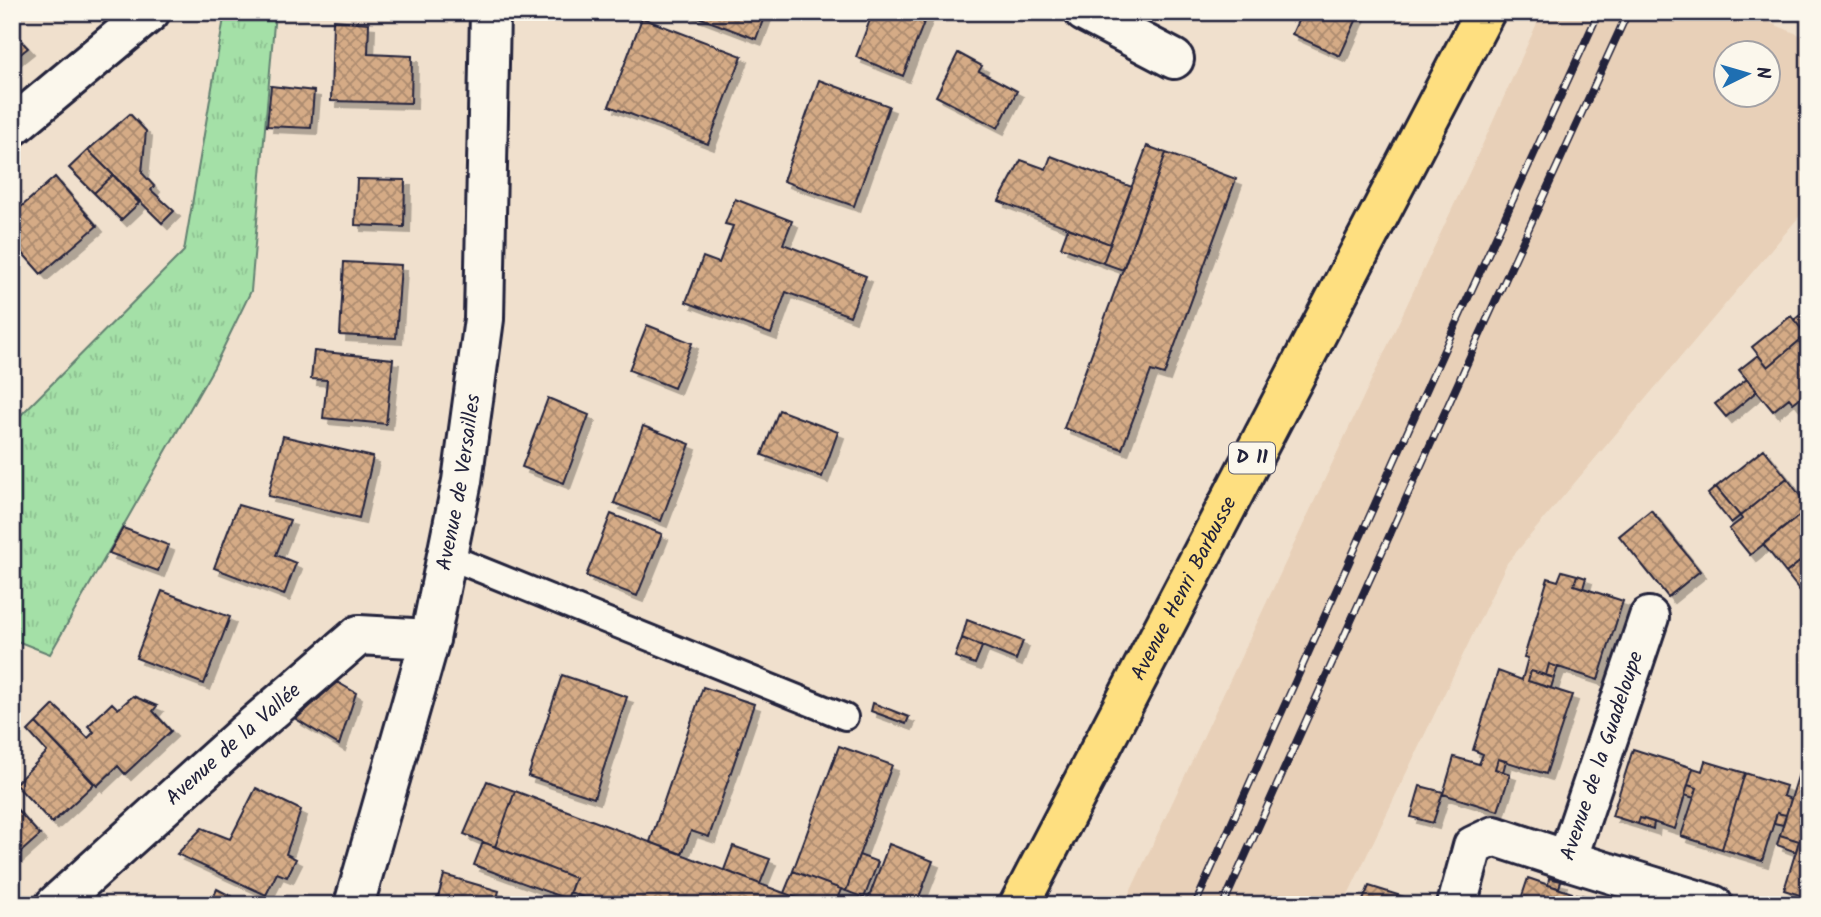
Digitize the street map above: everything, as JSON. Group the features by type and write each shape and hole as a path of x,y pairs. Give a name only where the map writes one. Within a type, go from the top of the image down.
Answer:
{"main road":[{"name":"Avenue Henri Barbusse","path":"1019,905 1485,12"}],"street":[{"path":"1084,12 1174,59"},
{"path":"12,127 131,16"},
{"name":"Avenue de Versailles","path":"354,905 430,639 462,481 484,319 488,25"},
{"name":"Avenue de la Guadeloupe","path":"1457,905 1473,846 1494,836 1567,860 1649,617"},
{"name":"Avenue de la Vallée","path":"55,905 243,735 359,635 430,639"},
{"path":"1567,860 1713,905"}],"lane":[{"path":"447,556 845,717"}],"shaded area":[{"path":"1542,12 1745,12 1809,39 1809,205 1507,563 1343,905 1124,905 1486,137"}],"green space":[{"path":"225,12 275,12 251,291 214,367 50,654 12,639 12,424 184,251"}],"building":[{"path":"685,12 766,12 756,39"},
{"path":"873,12 928,12 903,76 856,57"},
{"path":"1302,12 1360,12 1340,56 1292,34"},
{"path":"642,18 742,56 708,144 609,106"},
{"path":"333,20 369,23 368,54 412,56 411,103 331,101"},
{"path":"12,31 28,48 12,61"},
{"path":"958,53 982,66 979,71 1017,91 998,128 936,96"},
{"path":"819,80 889,106 854,206 783,181"},
{"path":"271,86 314,91 311,128 267,126"},
{"path":"130,114 146,131 142,173 154,186 151,190 174,211 162,223 88,150"},
{"path":"1147,146 1166,153 1123,270 1103,263"},
{"path":"88,150 113,175 94,193 69,168"},
{"path":"1166,153 1236,179 1164,375 1151,371 1122,449 1064,428"},
{"path":"1051,156 1132,187 1110,244 999,201 1021,160 1046,169"},
{"path":"113,175 139,203 121,220 94,193"},
{"path":"55,177 97,226 41,274 12,241 12,215"},
{"path":"357,179 405,180 404,227 355,225"},
{"path":"735,199 792,221 783,244 866,276 850,316 786,292 771,334 686,302 703,257 719,263 733,226 725,224"},
{"path":"1068,228 1110,244 1103,263 1061,247"},
{"path":"344,262 401,265 396,338 340,335"},
{"path":"1809,308 1809,338 1794,320"},
{"path":"1791,316 1806,335 1768,367 1752,347"},
{"path":"647,325 692,343 674,388 629,370"},
{"path":"1806,335 1809,338 1809,391 1793,403 1789,398 1773,411 1739,370 1758,355 1768,367"},
{"path":"314,351 393,359 386,424 323,418 327,380 311,379"},
{"path":"1747,379 1757,391 1726,417 1715,404"},
{"path":"548,398 589,415 564,483 522,467"},
{"path":"779,410 838,432 822,477 762,455"},
{"path":"643,426 690,444 661,521 614,503"},
{"path":"283,436 373,457 359,518 268,496"},
{"path":"1764,449 1787,478 1740,516 1716,487"},
{"path":"1787,478 1809,508 1750,555 1729,529 1742,519 1740,516"},
{"path":"1716,487 1740,516 1731,523 1708,494"},
{"path":"238,505 290,520 276,555 296,563 284,595 214,568"},
{"path":"1809,508 1809,554 1786,573 1763,544"},
{"path":"1651,510 1700,571 1668,597 1619,536"},
{"path":"611,514 662,534 637,596 586,576"},
{"path":"123,528 168,545 158,571 109,553"},
{"path":"1809,554 1809,601 1808,601 1786,573"},
{"path":"1562,571 1577,575 1574,585 1623,601 1598,680 1549,664 1546,675 1531,671 1528,681 1572,695 1546,774 1498,759 1495,769 1510,774 1498,811 1443,794 1454,757 1479,764 1483,754 1473,750 1498,671 1522,680 1528,658 1524,657 1548,578 1558,581"},
{"path":"1577,575 1586,578 1583,588 1574,585"},
{"path":"162,591 230,617 204,684 136,658"},
{"path":"967,620 1023,641 1016,660 962,638"},
{"path":"962,638 982,647 975,664 955,657"},
{"path":"1549,664 1558,667 1554,678 1546,675"},
{"path":"1531,671 1554,678 1551,688 1528,681"},
{"path":"562,675 627,697 594,798 528,776"},
{"path":"337,682 356,693 339,745 296,719"},
{"path":"703,687 754,704 709,837 691,831 682,854 650,842"},
{"path":"133,696 157,706 153,711 171,731 125,774 118,766 97,786 36,723 54,705 88,738 94,732 88,726 112,703 118,709"},
{"path":"873,703 909,717 906,724 871,711"},
{"path":"36,723 94,784 52,823 15,784 47,752 28,731"},
{"path":"839,746 892,765 846,891 793,871"},
{"path":"1633,749 1693,768 1675,829 1640,818 1638,824 1612,816"},
{"path":"1498,759 1506,761 1503,772 1495,769"},
{"path":"1705,761 1745,773 1722,849 1681,836 1697,788 1688,785 1693,768 1702,771"},
{"path":"1801,767 1809,769 1809,898 1784,890 1799,841 1780,835"},
{"path":"1745,773 1786,786 1783,796 1791,799 1786,815 1777,813 1762,861 1722,849"},
{"path":"487,781 515,791 495,847 464,834"},
{"path":"1688,785 1697,788 1694,798 1685,795"},
{"path":"1420,786 1443,792 1433,823 1411,817"},
{"path":"256,788 301,810 286,854 296,859 287,877 277,873 266,895 177,854 202,828 230,839"},
{"path":"515,791 816,905 603,905 570,892 575,878 495,847"},
{"path":"12,804 40,835 12,860"},
{"path":"1777,813 1786,815 1783,825 1774,823"},
{"path":"1640,818 1654,822 1653,829 1638,824"},
{"path":"1780,835 1799,841 1796,852 1777,845"},
{"path":"483,842 575,878 567,899 474,865"},
{"path":"889,844 933,861 916,905 866,905"},
{"path":"733,846 770,859 760,884 724,870"},
{"path":"859,855 878,862 864,898 846,891"},
{"path":"793,871 841,889 835,905 816,905 784,893"},
{"path":"444,875 499,891 495,905 436,905"},
{"path":"1528,878 1572,893 1570,899 1588,905 1519,905"},
{"path":"1549,878 1561,881 1559,888 1548,885"},
{"path":"1369,886 1404,897 1402,905 1361,905"},
{"path":"217,889 248,905 210,905"},
{"path":"1577,894 1596,899 1594,905 1576,901"}],"railway":[{"path":"1195,905 1599,12"},
{"path":"1223,905 1628,12"}]}
